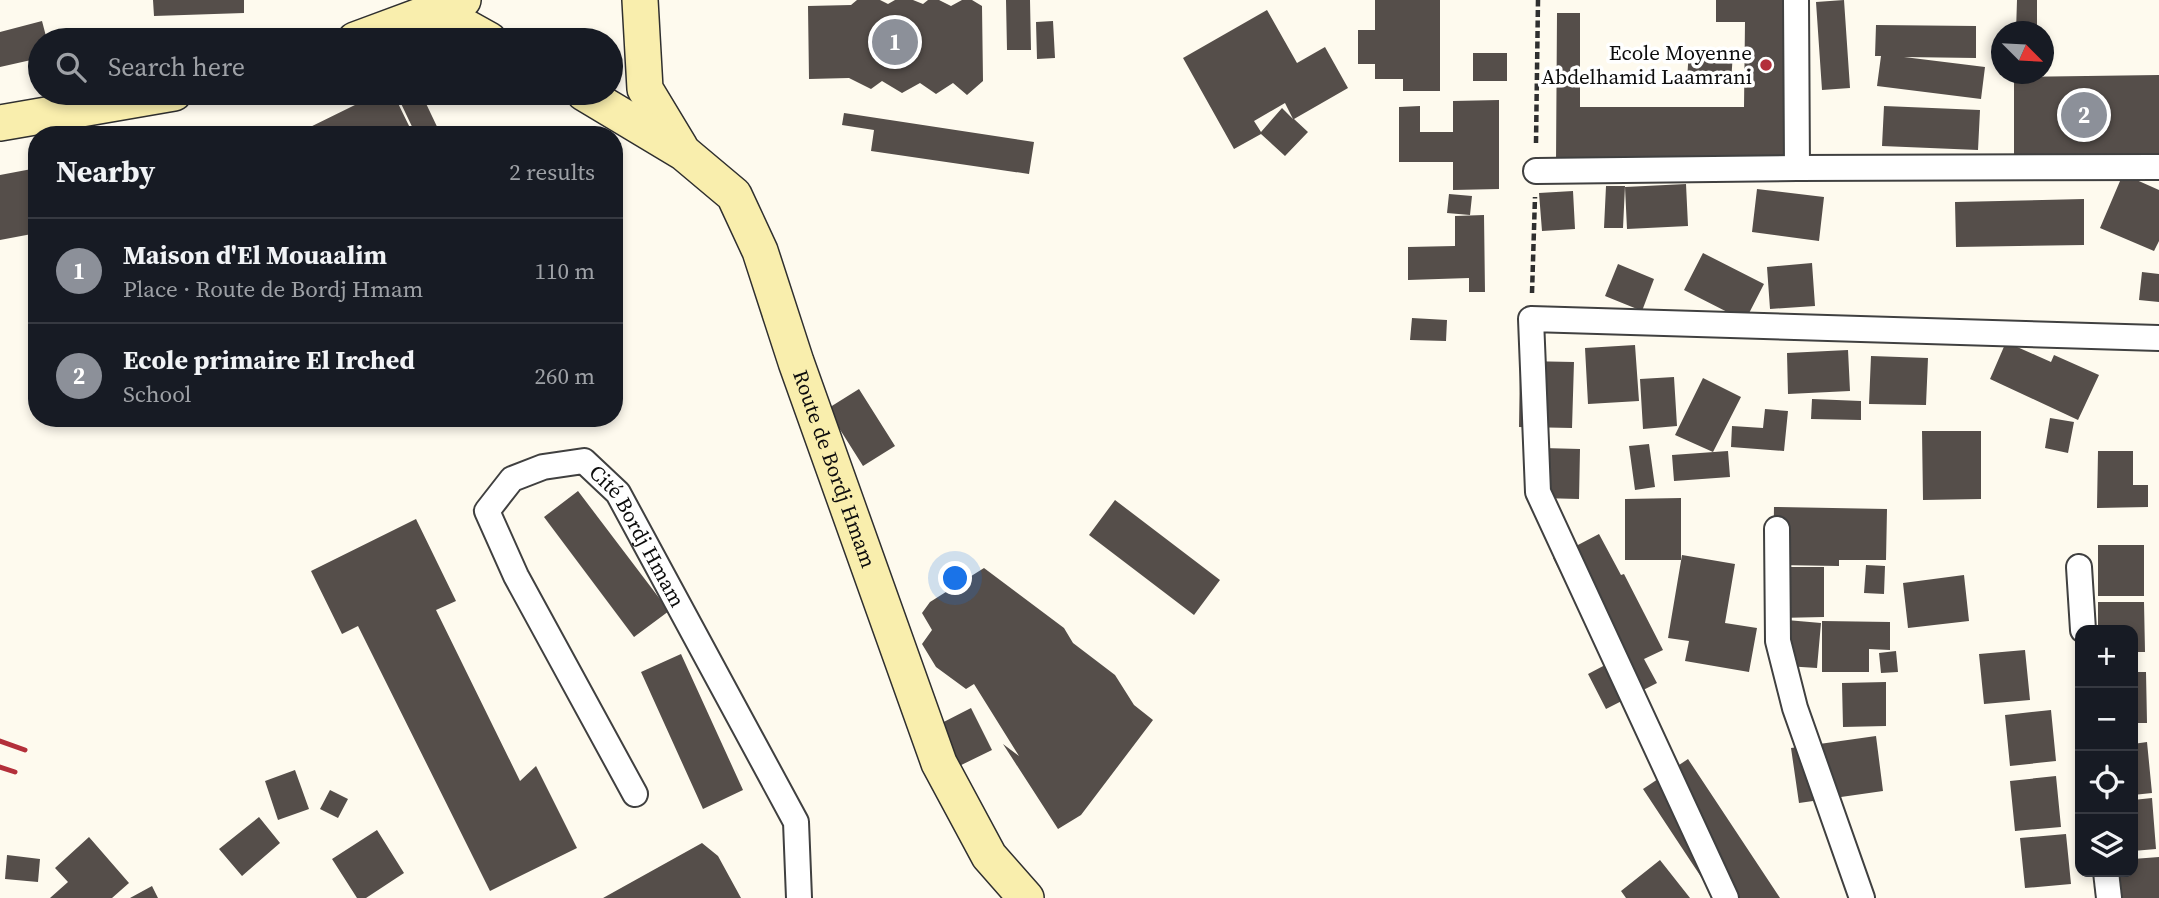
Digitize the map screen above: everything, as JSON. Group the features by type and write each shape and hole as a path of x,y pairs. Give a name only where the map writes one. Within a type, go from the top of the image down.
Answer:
{"main road":[{"path":"640,0 645,89 684,152"},
{"path":"386,28 450,3 476,28"},
{"path":"0,123 104,105"},
{"name":"Route de Bordj Hmam","path":"604,105 684,152 734,195 760,251 796,362 939,763 989,856 1026,898"}],"street":[{"path":"1796,0 1797,168"},
{"path":"1536,171 2159,167"},
{"path":"1727,898 1538,492 1531,319 2159,338"},
{"name":"Cité Bordj Hmam","path":"635,794 516,576 487,512 512,479 543,467 584,461 618,493 796,822 800,898"},
{"path":"1777,529 1778,641 1795,708 1862,898"},
{"path":"2079,567 2083,625"},
{"path":"2107,877 2109,898"}],"building":[{"path":"153,0 244,0 244,13 154,16"},
{"path":"857,0 880,0 888,4 895,0 913,0 923,4 928,0 939,0 951,6 962,0 972,0 982,6 983,81 967,95 953,83 936,94 920,83 902,93 882,81 871,89 849,78 809,79 808,6 851,5"},
{"path":"1006,0 1030,0 1031,50 1007,50"},
{"path":"1375,0 1440,0 1440,91 1403,91 1403,79 1375,79 1375,64 1358,64 1358,30 1375,30"},
{"name":"Ecole Moyenne Abdelhamid Laamrani","path":"1716,0 1788,0 1787,162 1556,162 1557,13 1580,13 1580,107 1744,107 1745,22 1716,22"},
{"path":"1844,0 1850,88 1822,90 1816,2"},
{"path":"2017,0 2037,0 2037,21 2016,21"},
{"path":"1267,10 1297,63 1325,47 1348,88 1294,119 1308,132 1285,156 1261,134 1234,149 1183,58","holes":["1285,103 1293,119 1282,108 1261,132 1254,121"]},
{"path":"42,21 44,28 28,28 28,61 0,67 0,32"},
{"path":"1053,21 1055,58 1037,59 1036,22"},
{"path":"1876,25 1976,26 1976,58 1904,57 1985,67 1981,99 1877,86 1881,56 1875,56"},
{"path":"1689,50 1733,52 1731,83 1687,80"},
{"path":"1473,53 1507,53 1507,81 1473,81"},
{"path":"2159,75 2159,154 2014,156 2014,84 2054,84 2054,76"},
{"path":"1499,100 1499,189 1453,190 1453,162 1399,162 1399,107 1420,106 1420,132 1453,132 1453,101"},
{"path":"355,105 399,105 409,126 312,126"},
{"path":"402,105 427,105 437,126 412,126"},
{"path":"1884,106 1980,110 1978,150 1882,146"},
{"path":"844,113 1034,142 1029,174 871,151 874,130 842,125"},
{"path":"28,170 28,235 0,240 0,175"},
{"path":"2123,174 2159,190 2159,241 2154,251 2100,228"},
{"path":"1686,184 1688,226 1627,229 1625,187"},
{"path":"1606,186 1625,186 1623,228 1604,228"},
{"path":"1757,189 1824,197 1819,241 1752,232"},
{"path":"1573,191 1575,229 1542,231 1539,193"},
{"path":"1449,194 1472,196 1470,215 1447,213"},
{"path":"2084,199 2084,245 1956,247 1955,202"},
{"path":"1484,215 1485,292 1469,292 1469,278 1408,280 1408,247 1455,246 1455,216"},
{"path":"1703,253 1764,284 1745,321 1684,290"},
{"path":"1812,263 1815,306 1770,309 1767,267"},
{"path":"1618,264 1654,279 1642,311 1605,296"},
{"path":"2142,272 2159,274 2159,302 2139,300"},
{"path":"1412,318 1447,320 1446,341 1410,340"},
{"path":"2006,342 2051,362 2054,355 2099,375 2078,420 1990,379"},
{"path":"1635,345 1639,401 1588,404 1585,348"},
{"path":"1848,350 1850,391 1788,394 1787,353"},
{"path":"1871,356 1928,358 1926,405 1869,404"},
{"path":"1520,361 1574,362 1572,428 1519,427"},
{"path":"1674,377 1677,426 1643,429 1640,379"},
{"path":"1703,378 1741,397 1713,452 1675,435"},
{"path":"859,389 895,446 863,466 827,409"},
{"path":"1812,399 1861,401 1861,420 1811,419"},
{"path":"1765,409 1788,411 1784,451 1731,447 1732,426 1763,428"},
{"path":"2050,418 2074,422 2068,453 2045,448"},
{"path":"1922,431 1981,431 1981,499 1923,500"},
{"path":"1649,444 1655,487 1635,490 1629,446"},
{"path":"1543,448 1580,449 1579,499 1541,498"},
{"path":"1728,451 1730,477 1674,481 1672,455"},
{"path":"2098,451 2133,451 2133,485 2148,485 2148,507 2097,508"},
{"path":"578,491 669,611 634,637 544,517"},
{"path":"1681,498 1681,560 1625,560 1625,499"},
{"path":"1115,500 1220,580 1194,615 1089,535"},
{"path":"1774,507 1887,509 1886,560 1839,560 1839,566 1773,565"},
{"path":"416,519 456,601 436,610 520,781 536,766 577,848 490,891 358,626 342,634 311,571"},
{"path":"1599,534 1621,575 1624,574 1663,650 1644,659 1657,683 1606,709 1588,674 1607,664 1553,558"},
{"path":"2098,545 2144,545 2144,596 2098,596"},
{"path":"1682,555 1735,564 1725,623 1757,628 1749,672 1685,661 1689,641 1668,638"},
{"path":"1866,565 1885,566 1884,594 1864,593"},
{"path":"1773,567 1824,567 1824,617 1773,618"},
{"path":"984,568 1064,628 1073,643 1115,675 1134,705 1153,720 1081,815 1058,829 1003,744 1019,756 974,684 966,689 936,667 922,644 932,630 922,613 930,602"},
{"path":"1964,575 1969,621 1908,628 1903,583"},
{"path":"2098,602 2144,602 2145,652 2138,652 2138,625 2098,625"},
{"path":"1776,619 1821,623 1817,668 1772,665"},
{"path":"1822,621 1890,622 1890,650 1869,649 1869,672 1822,672"},
{"path":"2025,650 2030,700 1984,704 1979,654"},
{"path":"1896,651 1898,672 1881,673 1879,653"},
{"path":"681,654 743,790 703,809 641,672"},
{"path":"2138,672 2146,672 2147,723 2138,723"},
{"path":"1886,682 1886,726 1843,727 1842,683"},
{"path":"971,708 992,750 951,770 930,729"},
{"path":"2051,710 2056,761 2010,766 2005,715"},
{"path":"1876,736 1883,791 1799,803 1791,748"},
{"path":"2147,742 2152,793 2138,794 2138,743"},
{"path":"1688,759 1780,898 1715,898 1643,789"},
{"path":"295,770 309,809 278,820 265,781"},
{"path":"2056,776 2061,827 2015,831 2010,781"},
{"path":"330,790 348,799 338,818 320,809"},
{"path":"2152,798 2156,849 2138,851 2138,799"},
{"path":"259,817 280,843 242,876 219,849"},
{"path":"377,830 404,873 366,898 357,898 332,859"},
{"path":"2066,834 2071,884 2025,888 2020,838"},
{"path":"89,837 129,883 112,898 50,898 68,882 55,868"},
{"path":"702,843 718,856 741,898 603,898"},
{"path":"7,855 40,859 38,882 5,879"},
{"path":"2159,857 2159,898 2117,898 2115,877 2138,877 2138,859"},
{"path":"1660,860 1690,898 1626,898 1621,891"},
{"path":"152,886 158,898 130,898"}],"railway":[{"path":"0,741 25,750"},
{"path":"0,767 15,772"}],"place":[{"name":"Maison d'El Mouaalim","path":"895,42"},
{"name":"Ecole Moyenne Abdelhamid Laamrani","path":"1766,65"},
{"name":"Ecole primaire El Irched","path":"2084,115"}]}
